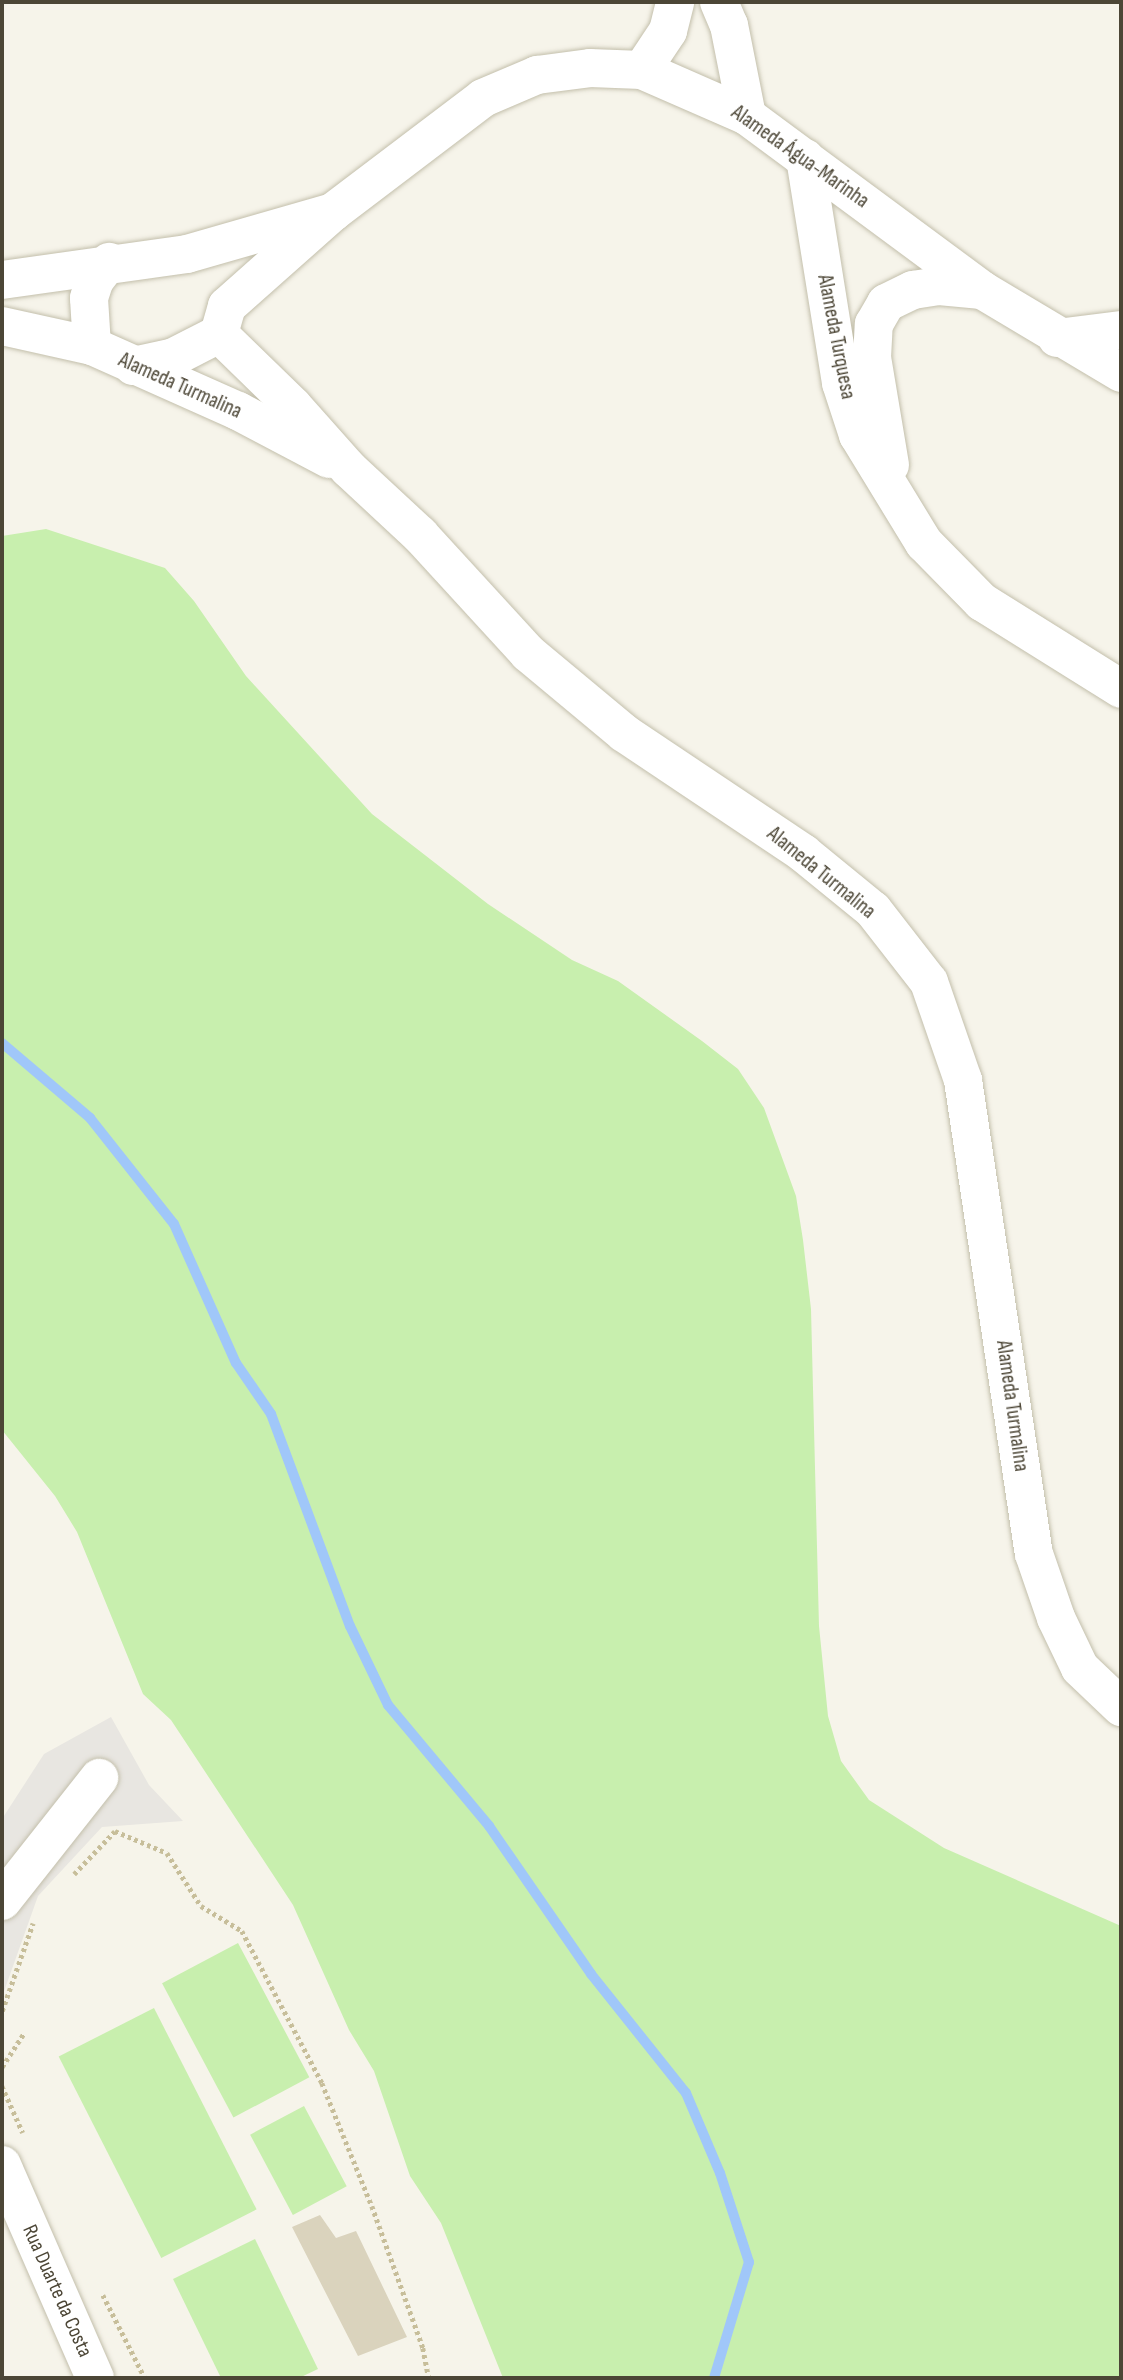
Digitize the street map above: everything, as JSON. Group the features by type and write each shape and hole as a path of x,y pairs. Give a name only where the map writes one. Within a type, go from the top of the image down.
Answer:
{"street":[{"path":"642,70 668,31 675,2"},
{"path":"719,2 729,25 747,116"},
{"name":"Alameda Água-Marinha","path":"2,280 109,262 187,254 333,212 483,98 537,75 590,68 642,70 747,116 982,290 1058,338 1121,373"},
{"name":"Alameda Turquesa","path":"805,158 841,383 858,435 924,542 982,602 1121,689"},
{"path":"133,366 172,358 223,320 333,212"},
{"path":"187,254 224,286 223,320"},
{"path":"92,346 89,298 95,280 109,262"},
{"name":"Alameda Turquesa","path":"900,505 883,438 872,358 874,324 886,303 913,290 939,286 982,290"},
{"name":"Alameda Turmalina","path":"223,320 349,469 420,535 528,653 624,733 803,853 863,901 929,982 963,1080 1034,1554 1056,1618 1080,1668 1121,1707"},
{"name":"Alameda Turmalina","path":"2,326 92,346 238,411 349,469"},
{"path":"1058,338 1121,330"},
{"path":"19,1909 99,1778"},
{"name":"Rua Duarte da Costa","path":"2,2165 96,2378"}],"path":[{"path":"68,1881 115,1831 167,1853 201,1906 242,1931 322,2083 423,2348 429,2378"},
{"path":"2,2011 19,1909"},
{"path":"2,2067 24,2033"}],"green space":[{"path":"46,529 165,568 194,601 246,676 372,814 488,904 572,960 618,981 702,1041 738,1069 764,1108 796,1196 803,1240 811,1309 819,1626 828,1716 841,1761 869,1800 944,1848 1121,1926 1121,2378 503,2378 441,2223 410,2176 374,2071 349,2030 293,1905 171,1720 143,1694 77,1532 55,1496 2,1430 2,536"},
{"path":"238,1943 309,2077 233,2118 162,1983"},
{"path":"154,2008 257,2209 161,2258 59,2057"},
{"path":"304,2106 347,2186 293,2215 250,2135"},
{"path":"255,2239 318,2369 299,2378 221,2378 173,2279"}],"shaded area":[{"path":"111,1717 149,1785 183,1821 102,1827 38,1896 2,1997 2,1819 44,1754"}],"building":[{"path":"320,2215 336,2238 356,2231 407,2337 358,2356 292,2227"}],"waterway":[{"path":"2,1043 90,1118 174,1224 236,1363 271,1414 350,1626 388,1705 489,1826 591,1974 686,2093 720,2173 749,2262 714,2378"}]}
